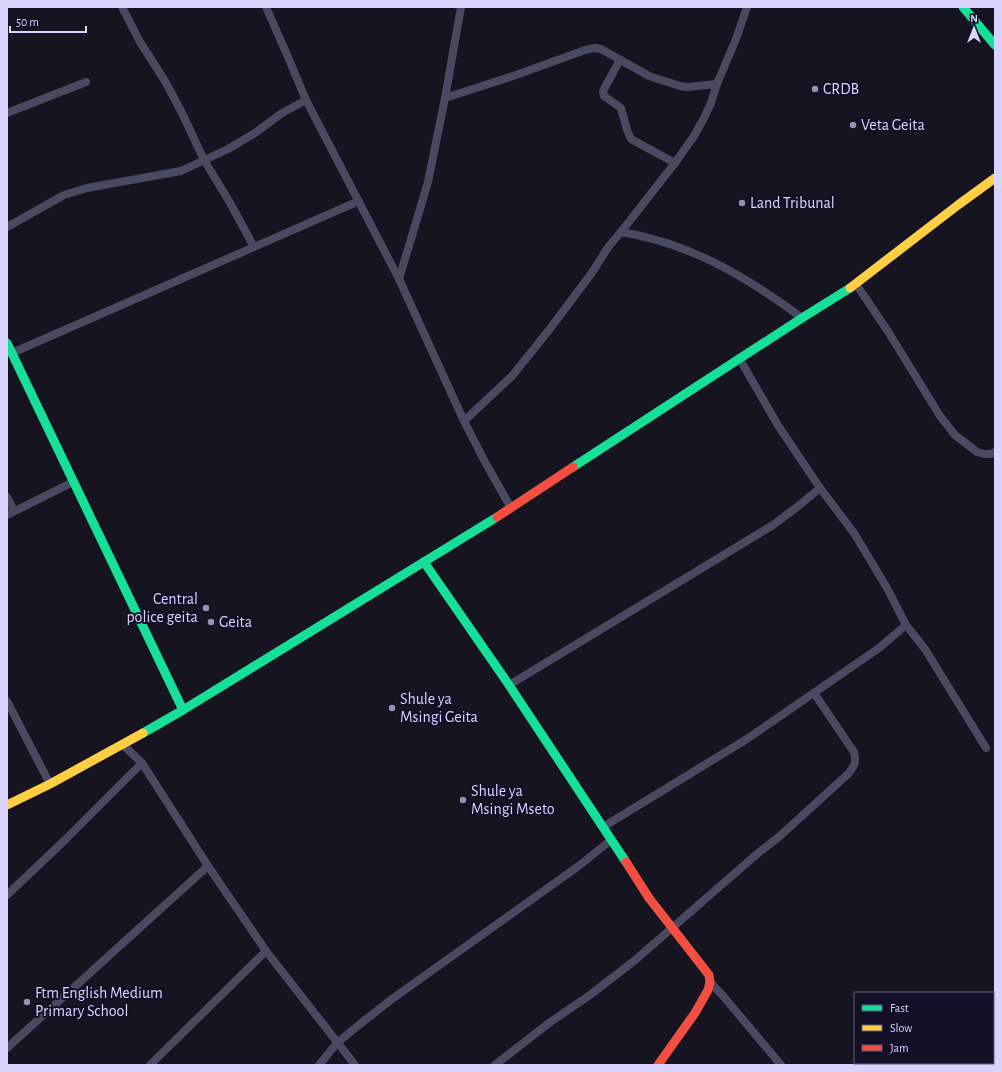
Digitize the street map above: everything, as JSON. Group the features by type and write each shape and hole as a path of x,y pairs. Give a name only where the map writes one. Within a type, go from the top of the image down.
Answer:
{"street":[{"path":"122,7 140,42 182,113 204,160 229,201 254,247"},
{"path":"266,7 306,100 399,279 464,421 511,508"},
{"path":"399,279 428,182 461,7"},
{"path":"464,421 512,376 549,330 591,274 609,246 694,136 712,103 717,84 736,39 747,7"},
{"path":"963,7 995,45"},
{"path":"445,98 516,75 585,50 595,48 601,49 649,76 680,86 687,87 717,84"},
{"path":"620,60 604,89 604,96 621,108 626,130 631,139 675,162"},
{"path":"7,114 86,82"},
{"path":"7,227 64,195 87,188 181,171 228,149 255,133 282,113 306,100"},
{"path":"7,805 123,745 184,710 511,508 739,358 856,284 995,178"},
{"path":"12,353 359,201"},
{"path":"621,232 654,239 701,256 738,274 802,318"},
{"path":"856,284 889,333 940,416 955,435 977,452 984,454 995,452"},
{"path":"7,343 184,710"},
{"path":"739,358 780,428 820,488 854,533 887,588 906,625 925,649 986,748"},
{"path":"7,497 11,513 73,482"},
{"path":"509,685 773,525 820,488"},
{"path":"424,562 509,685 648,898 709,975 710,982 708,990 662,1064"},
{"path":"603,827 747,739 879,648 906,625"},
{"path":"494,1065 634,961 781,835 848,774 855,763 854,752 814,693"},
{"path":"7,701 50,784"},
{"path":"123,745 142,763 208,866 266,951 355,1065"},
{"path":"7,895 66,840 142,763"},
{"path":"319,1065 337,1043 392,999 580,865 611,840"},
{"path":"7,1048 208,866"},
{"path":"150,1065 266,951"},
{"path":"710,982 781,1065"}],"traffic: fast":[{"path":"963,7 995,45"},
{"path":"573,467 850,288"},
{"path":"7,343 183,710"},
{"path":"143,733 183,710 497,517"},
{"path":"424,562 509,685 626,862"}],"traffic: slow":[{"path":"850,288 995,178"},
{"path":"7,805 50,784 143,733"}],"traffic: jam":[{"path":"497,517 573,467"},
{"path":"626,862 649,898 709,975 710,982 708,990 695,1013 658,1065"}],"place":[{"name":"CRDB","path":"815,89"},
{"name":"Veta Geita","path":"853,125"},
{"name":"Land Tribunal","path":"742,203"},
{"name":"Central police geita","path":"206,608"},
{"name":"Geita","path":"211,622"},
{"name":"Shule ya Msingi Geita","path":"392,708"},
{"name":"Shule ya Msingi Mseto","path":"463,800"},
{"name":"Ftm English Medium Primary School","path":"27,1002"}]}
